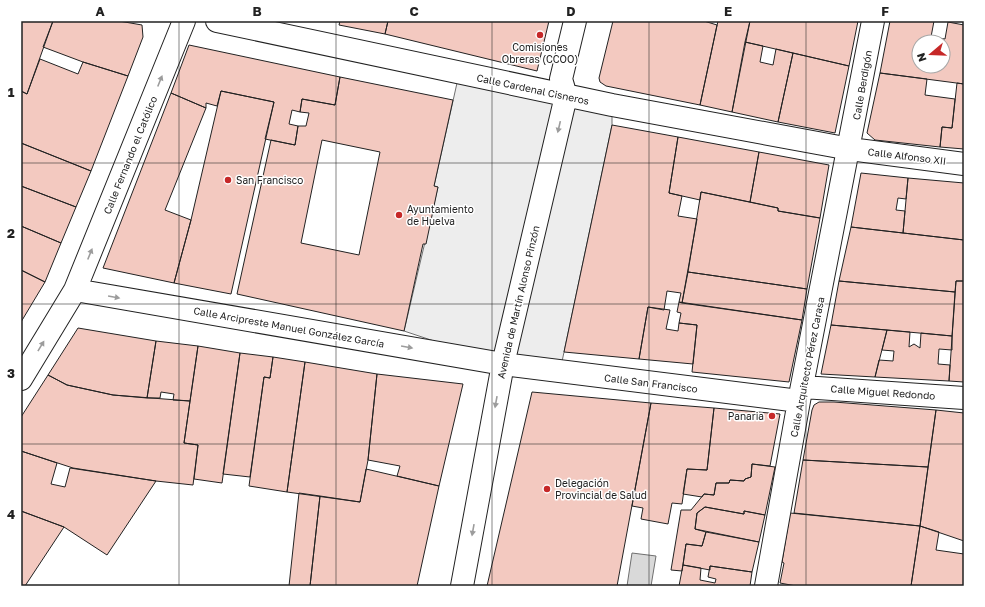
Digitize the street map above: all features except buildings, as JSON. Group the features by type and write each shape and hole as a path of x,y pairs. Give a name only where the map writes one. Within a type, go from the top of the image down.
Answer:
{"street":[{"name":"Calle Fernando el Católico","path":"21,380 75,290 184,21"},
{"name":"Calle Cardenal Cisneros","path":"217,21 566,96 850,149"},
{"name":"Avenida de Martín Alonso Pinzón","path":"462,586 503,364 566,96 561,79 574,21"},
{"name":"Calle Berdigón","path":"850,149 873,21"},
{"name":"Calle Alfonso XII","path":"850,149 964,164"},
{"name":"Calle Arquitecto Pérez Carasa","path":"766,586 801,394 850,149"},
{"name":"Calle Arcipreste Manuel González García","path":"75,290 503,364"},
{"name":"Calle San Francisco","path":"503,364 801,394"},
{"name":"Calle Miguel Redondo","path":"801,394 964,398"}],"shaded area":[{"path":"459,74 612,105 612,125 560,371 503,364 404,331 438,187 434,186"},
{"path":"632,553 656,556 651,586 627,586"}],"place":[{"name":"Comisiones Obreras (CCOO)","path":"540,35"},
{"name":"San Francisco","path":"228,180"},
{"name":"Ayuntamiento de Huelva","path":"399,215"},
{"name":"Panaria","path":"772,416"},
{"name":"Delegación Provincial de Salud","path":"547,489"}]}
